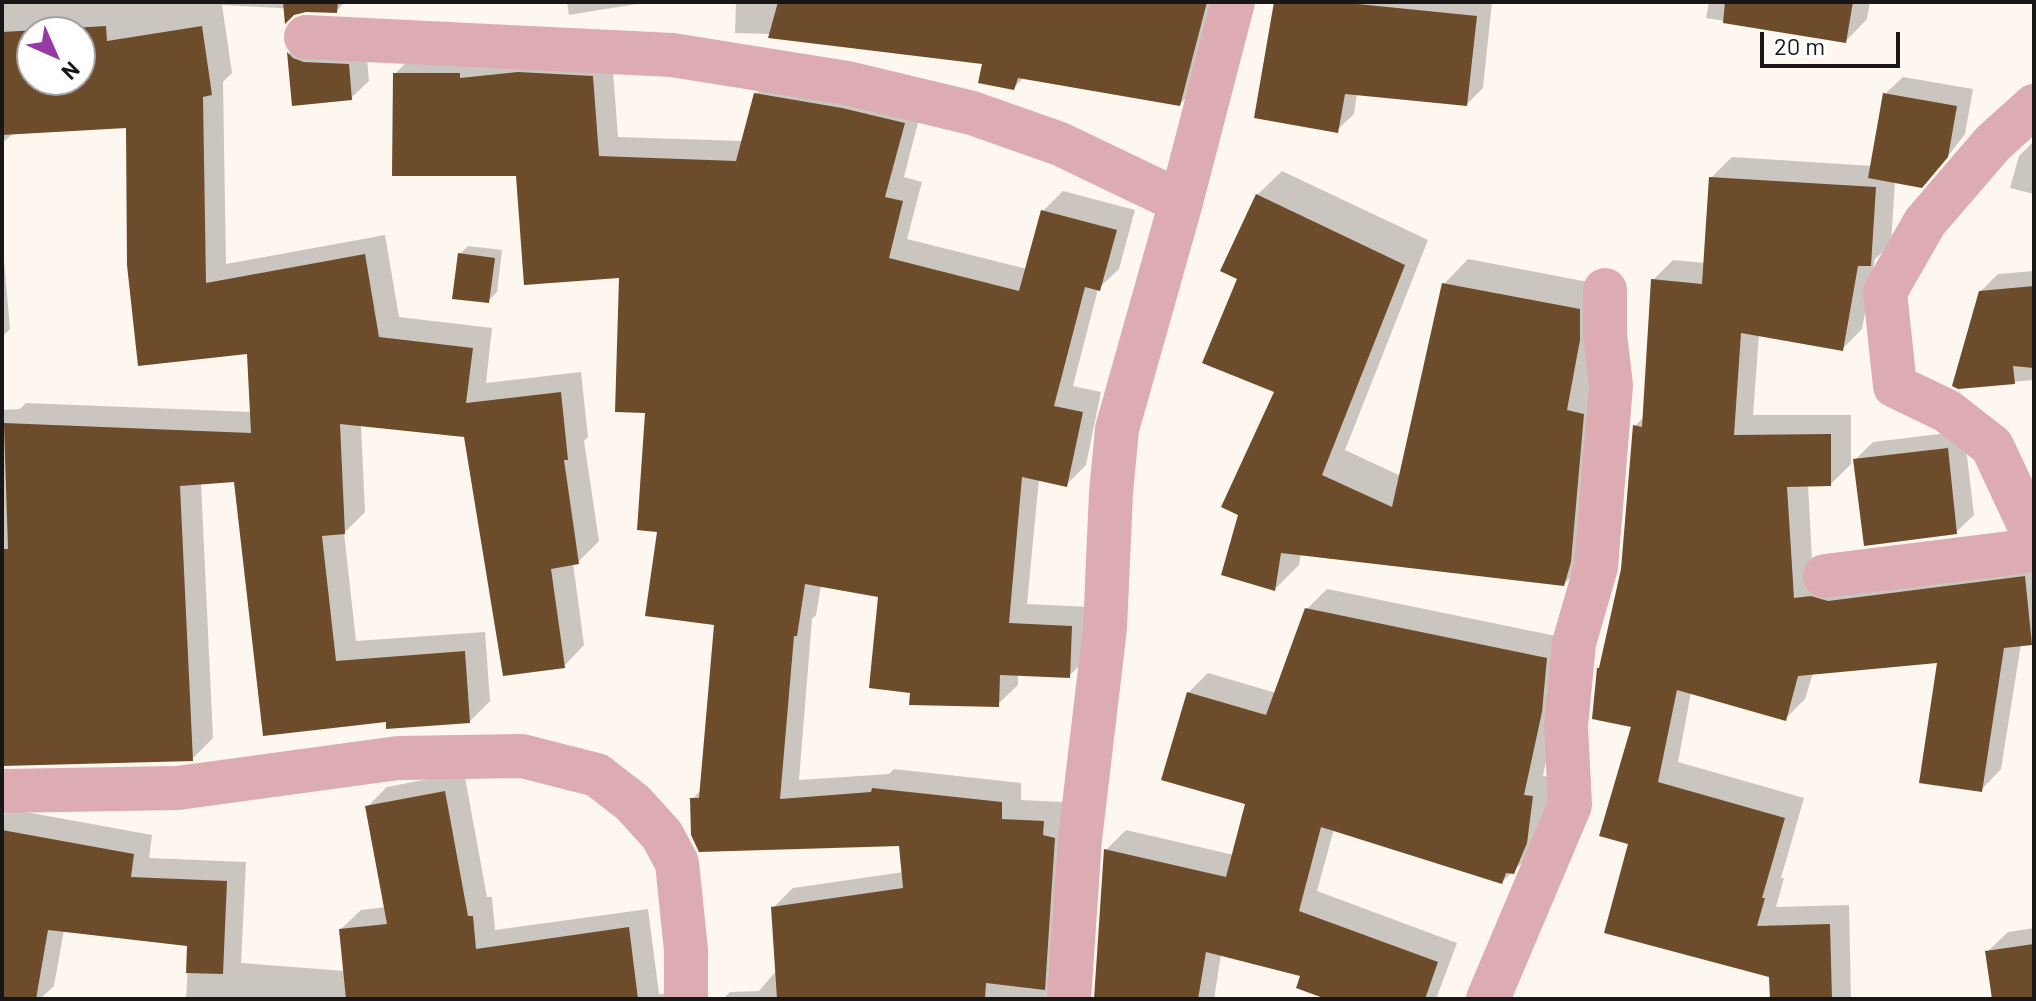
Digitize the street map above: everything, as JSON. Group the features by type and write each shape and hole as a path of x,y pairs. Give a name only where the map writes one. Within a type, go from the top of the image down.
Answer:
{"street":[{"path":"1069,999 1080,839 1105,628 1117,429 1233,2"},
{"path":"306,37 672,55 847,83 972,113 1060,144 1181,202"},
{"path":"2034,106 1993,143 1925,222 1885,292 1895,386 1947,411 1992,446 2034,536"},
{"path":"1488,999 1570,805 1566,726 1574,643 1596,567 1611,385 1605,335 1605,290"},
{"path":"1825,576 2034,550"},
{"path":"2,791 178,788 398,758 522,756 597,775 633,803 662,835 677,863 686,950 686,999"}],"building":[{"path":"283,2 338,2 337,13 306,12 294,15 285,24"},
{"path":"778,2 1207,2 1180,106 1018,78 1014,90 978,83 982,64 768,38"},
{"path":"1274,2 1338,2 1477,16 1467,106 1345,94 1338,133 1254,118"},
{"path":"1725,2 1853,2 1846,43 1723,23"},
{"path":"106,26 107,41 202,26 212,95 203,97 206,283 365,254 379,337 473,348 466,403 561,392 568,460 564,460 579,564 551,569 565,668 503,676 464,437 340,424 345,534 322,536 336,661 465,651 470,723 386,729 386,722 263,736 234,482 180,486 193,761 2,766 2,549 8,549 4,423 251,433 247,354 138,366 127,265 126,128 2,135 2,32 16,31 16,96 96,96 96,27"},
{"path":"287,52 304,62 349,64 352,100 292,106"},
{"path":"518,72 593,76 599,156 736,161 754,93 842,108 905,123 885,197 903,201 889,258 1019,291 1041,210 1117,230 1100,291 1085,287 1054,406 1083,412 1067,487 1022,477 1009,623 1072,626 1070,678 1000,675 999,707 909,705 910,693 869,688 878,597 805,584 797,636 794,636 780,799 871,792 872,788 1002,802 1002,819 1044,821 1043,835 1055,838 1045,990 986,983 985,999 777,999 771,907 903,888 899,846 699,852 691,835 690,798 699,798 714,625 645,616 657,532 637,530 645,413 615,412 619,278 524,285 516,176 392,176 393,73 460,73 460,78"},
{"path":"1883,93 1957,106 1948,157 1922,188 1868,178"},
{"path":"1709,177 1876,187 1871,266 1858,266 1843,351 1741,333 1734,435 1831,434 1831,486 1787,487 1794,598 1811,596 1828,601 2025,576 2032,645 2004,648 1982,792 1919,783 1937,663 1798,676 1786,721 1677,690 1658,782 1785,818 1757,926 1830,924 1832,999 1770,999 1769,977 1604,933 1628,844 1599,836 1631,727 1592,719 1597,668 1621,569 1633,425 1642,427 1651,279 1702,284"},
{"path":"1256,194 1405,265 1322,475 1392,507 1442,283 1580,309 1580,340 1567,410 1584,414 1571,562 1564,586 1281,553 1275,591 1221,575 1238,515 1221,507 1274,392 1202,363 1237,279 1220,271"},
{"path":"458,253 495,258 489,303 452,299"},
{"path":"2034,286 2034,368 2013,366 2015,384 1958,389 1952,386 1979,291"},
{"path":"1948,448 1957,534 1864,546 1853,459"},
{"path":"1305,608 1547,658 1542,712 1524,795 1533,796 1527,843 1514,874 1506,873 1502,884 1321,827 1299,911 1438,962 1425,999 1326,999 1296,988 1300,976 1206,952 1198,999 1094,999 1104,849 1226,877 1245,804 1161,780 1187,692 1266,715"},
{"path":"445,791 468,916 473,916 476,949 629,927 638,999 346,999 339,929 387,924 365,806"},
{"path":"2,830 134,854 131,877 227,881 223,974 186,973 187,946 48,930 36,999 2,999"},
{"path":"2034,944 2034,999 1992,999 1985,951"}]}
